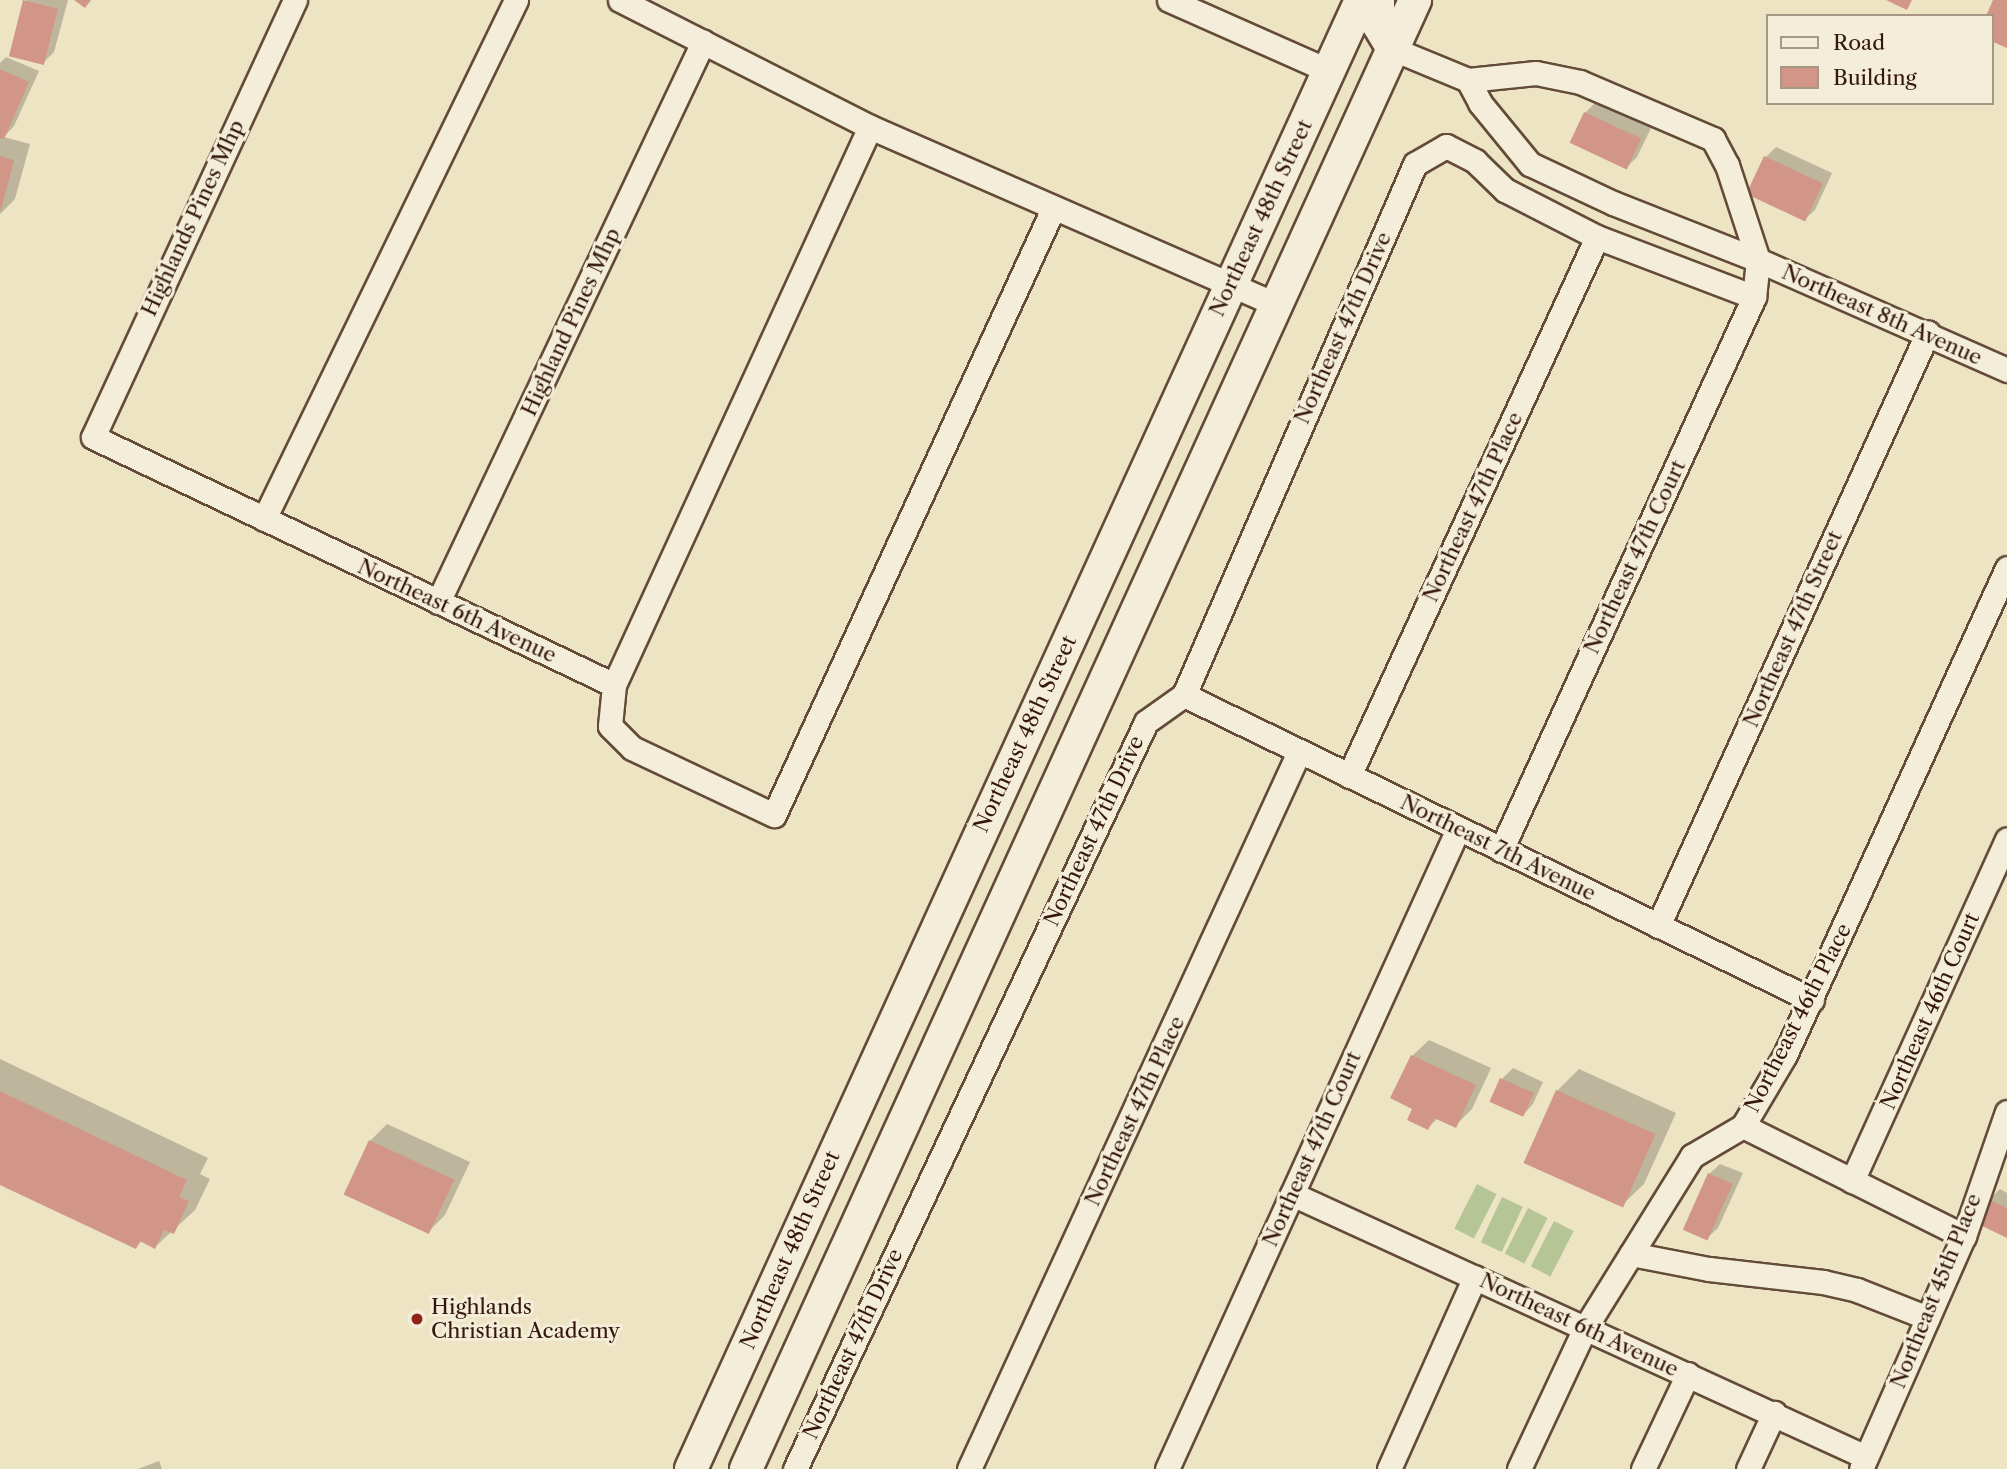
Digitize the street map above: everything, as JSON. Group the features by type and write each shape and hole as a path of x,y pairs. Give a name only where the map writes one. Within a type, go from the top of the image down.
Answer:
{"main road":[{"name":"Northeast 48th Street","path":"691,1469 1361,0"},
{"path":"1378,0 1378,24 1393,49"},
{"path":"746,1469 1415,0"}],"street":[{"name":"Highlands Pines Mhp","path":"93,438 295,0"},
{"path":"264,519 516,0"},
{"path":"620,0 870,127 1276,304"},
{"path":"1169,0 1329,71"},
{"name":"Highland Pines Mhp","path":"438,602 703,42"},
{"name":"Northeast 8th Avenue","path":"1393,49 1468,80 1536,73 1580,82 1713,139 1727,164 1758,260"},
{"name":"Northeast 8th Avenue","path":"1468,80 1480,103 1530,164 1613,203 1758,260 1928,332 2007,370"},
{"path":"870,127 614,685 610,726 632,748 774,815 1053,209"},
{"name":"Northeast 8th Avenue","path":"1415,164 1446,146 1475,161 1505,190 1597,237 1754,297"},
{"name":"Northeast 47th Drive","path":"795,1469 1146,722 1184,695 1415,164"},
{"name":"Northeast 47th Place","path":"1349,776 1597,237"},
{"name":"Northeast 47th Court","path":"1502,850 1754,297 1758,260"},
{"name":"Northeast 47th Street","path":"1658,926 1928,332"},
{"name":"Northeast 6th Avenue","path":"93,438 614,685"},
{"name":"Northeast 46th Place","path":"1519,1469 1585,1328 1692,1156 1743,1126 1812,1000 2007,568"},
{"name":"Northeast 7th Avenue","path":"1184,695 1812,1000"},
{"name":"Northeast 47th Place","path":"969,1469 1299,752"},
{"name":"Northeast 47th Court","path":"1167,1469 1458,829"},
{"name":"Northeast 46th Court","path":"1852,1181 2007,841"},
{"name":"Northeast 45th Place","path":"1863,1463 1964,1236 2007,1112"},
{"path":"1743,1126 1964,1236"},
{"path":"1983,1175 2007,1172"},
{"name":"Northeast 6th Avenue","path":"1292,1194 1774,1413 1863,1463"},
{"path":"1631,1254 1722,1270 1823,1282 1857,1290 1928,1318"},
{"path":"1389,1469 1475,1277"},
{"path":"1643,1469 1688,1374"},
{"path":"1748,1469 1774,1413"}],"green space":[{"path":"1477,1184 1497,1194 1474,1239 1454,1229"},
{"path":"1502,1197 1523,1207 1502,1252 1481,1242"},
{"path":"1528,1208 1548,1218 1524,1263 1505,1253"},
{"path":"1554,1221 1574,1231 1550,1276 1531,1266"}],"building":[{"path":"23,0 58,9 44,65 9,56"},
{"path":"74,0 91,0 85,8"},
{"path":"1886,0 1912,0 1907,10"},
{"path":"1993,0 2007,0 2007,48 1993,42 1993,14 1987,14"},
{"path":"0,69 29,82 4,139 0,138"},
{"path":"1584,112 1641,139 1627,169 1570,143"},
{"path":"0,156 14,160 1,210 0,210"},
{"path":"1764,156 1823,183 1805,222 1746,194"},
{"path":"1411,1055 1476,1085 1456,1128 1434,1118 1428,1130 1407,1120 1412,1109 1390,1098"},
{"path":"1500,1078 1534,1093 1523,1117 1489,1102"},
{"path":"1556,1090 1656,1134 1623,1207 1523,1163"},
{"path":"0,1091 187,1180 179,1197 189,1201 174,1234 164,1230 155,1249 140,1241 136,1249 0,1185"},
{"path":"369,1140 454,1180 429,1234 344,1194"},
{"path":"1708,1173 1733,1184 1707,1241 1683,1230"},
{"path":"1988,1199 2007,1208 2007,1238 1976,1223"}],"place":[{"name":"Highlands Christian Academy","path":"417,1319"}]}
